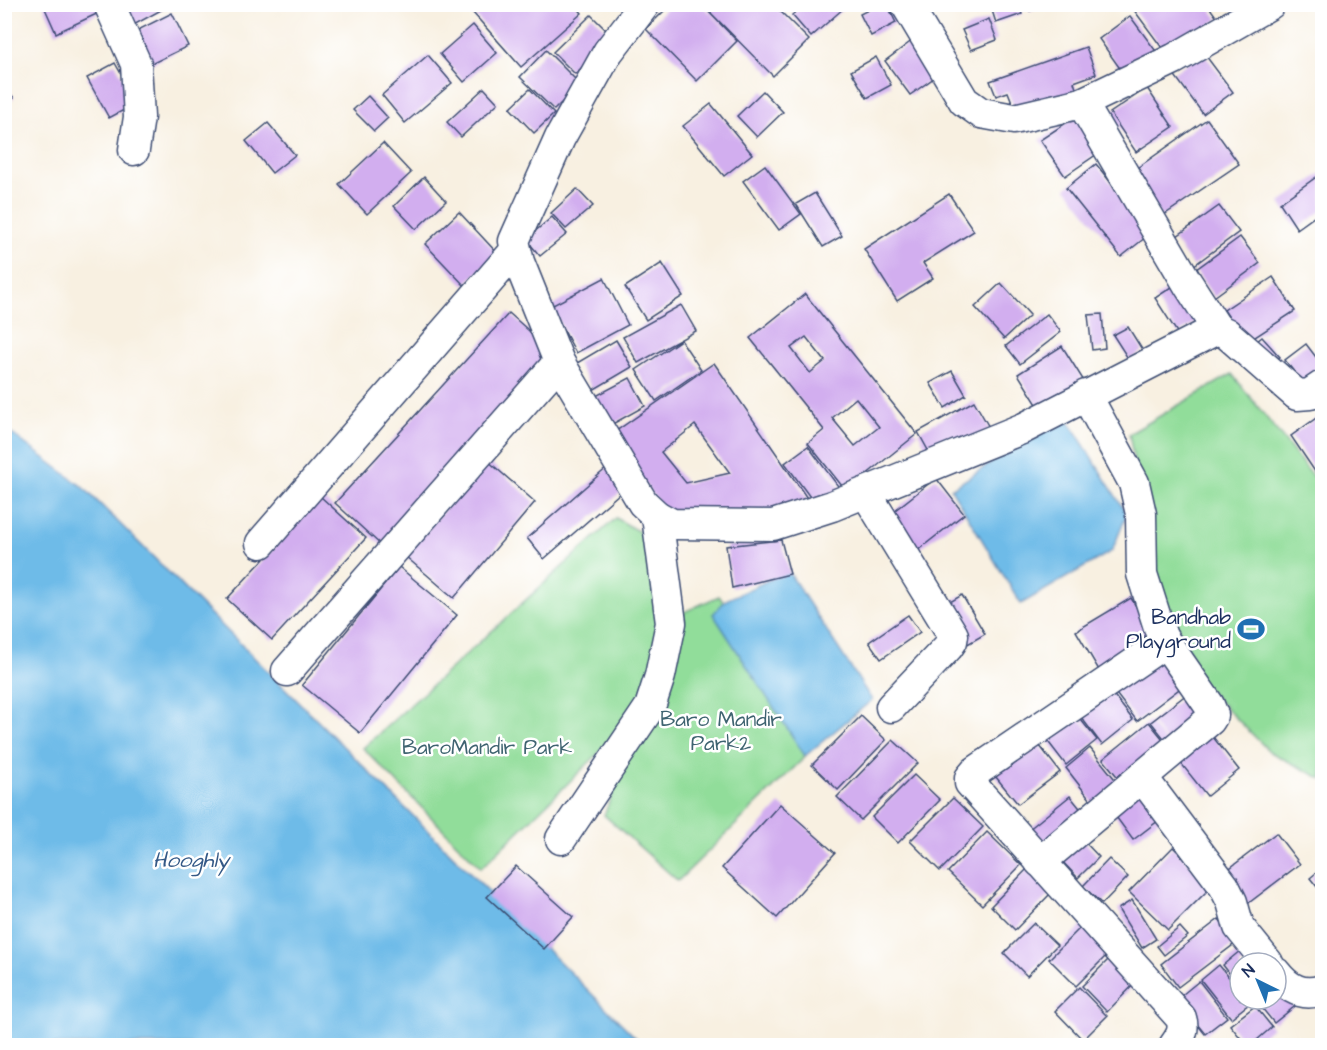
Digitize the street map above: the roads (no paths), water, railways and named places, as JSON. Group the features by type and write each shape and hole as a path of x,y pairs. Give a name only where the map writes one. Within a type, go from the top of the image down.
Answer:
{"street":[{"path":"109,4 136,64 139,117 134,150"},
{"path":"645,4 608,52 560,138 514,242 515,251 559,362 643,503 657,516 672,524 773,525 866,493 1024,428 1217,328"},
{"path":"906,4 964,101 981,113 1014,119 1082,103 1174,59 1270,4"},
{"path":"1082,103 1188,284 1217,328 1226,333 1297,395 1310,394 1323,386"},
{"path":"261,543 515,251"},
{"path":"287,671 559,362"},
{"path":"1040,862 1210,720 1213,715 1209,705 1162,637 1142,574 1141,514 1134,483 1086,395"},
{"path":"866,493 952,636 948,647 891,707"},
{"path":"561,839 651,707 657,687 671,623 657,516"},
{"path":"1162,637 1160,646 1155,650 975,772 970,778 972,786 1181,1018 1184,1027 1174,1046"},
{"path":"1142,777 1224,886 1232,902 1239,927 1258,951"},
{"path":"1288,987 1308,992 1323,990"}],"water":[{"path":"1065,415 1127,514 1112,551 1021,604 951,489"},
{"name":"Hooghly","path":"4,428 83,487 643,1045 5,1045"},
{"path":"788,571 872,700 805,756 713,614 726,600"}],"place":[{"name":"Bandhab Playground","path":"1251,629"}],"park label":[{"name":"Baro Mandir Park2","path":"721,731"},
{"name":"BaroMandir Park","path":"487,747"}]}
